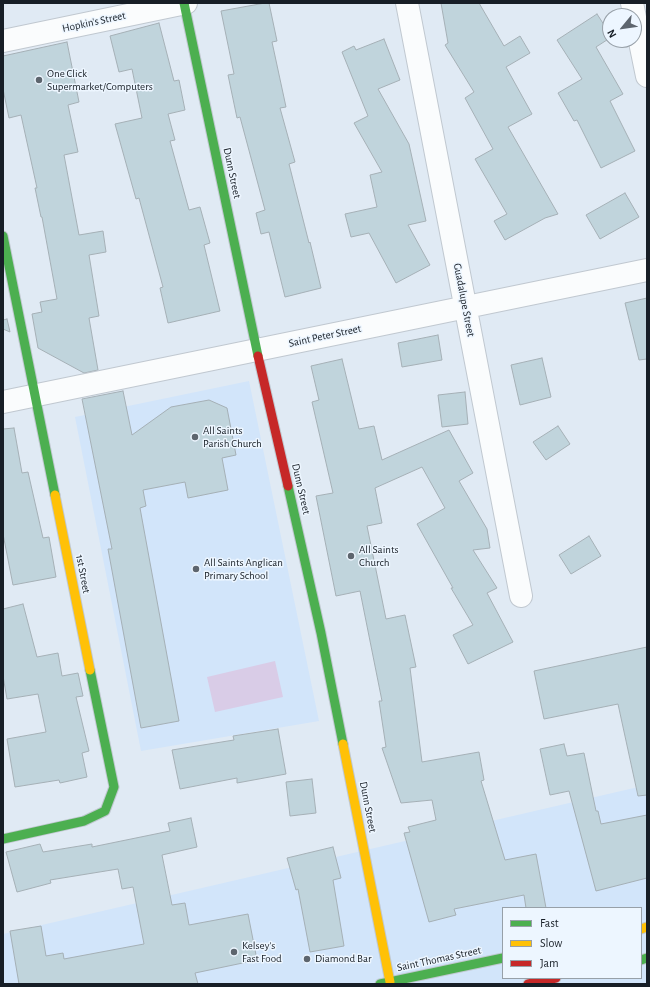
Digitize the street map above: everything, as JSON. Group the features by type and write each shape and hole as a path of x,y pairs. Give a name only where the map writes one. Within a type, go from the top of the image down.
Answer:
{"street":[{"name":"Hopkin's Street","path":"3,41 184,3"},
{"name":"Dunn Street","path":"184,3 257,350 321,633 390,982"},
{"name":"Guadalupe Street","path":"407,3 521,596"},
{"path":"632,3 647,76"},
{"name":"1st Street","path":"3,236 114,788 105,812 84,822 3,839"},
{"name":"Saint Peter Street","path":"3,402 647,270"},
{"name":"Saint Thomas Street","path":"380,984 502,958"},
{"path":"528,984 551,979"}],"shaded area":[{"name":"All Saints Anglican Primary School","path":"249,381 319,721 141,751 75,417"},
{"path":"275,661 283,697 215,712 207,677"},
{"path":"647,785 647,984 3,984 3,934"}],"building":[{"path":"269,3 277,41 272,42 286,107 280,108 295,162 289,164 321,288 285,297 269,232 261,234 256,213 265,210 240,117 237,118 228,75 234,74 221,11"},
{"path":"441,3 479,3 504,46 520,36 530,53 506,67 532,114 508,127 558,214 545,218 505,240 494,221 507,214 475,159 493,149 465,98 474,92 445,45 448,43"},
{"path":"597,14 602,22 602,43 596,47 623,94 610,101 635,151 601,168 577,120 574,121 558,93 582,79 557,40"},
{"path":"159,23 174,81 179,80 185,110 168,114 175,140 170,141 189,210 200,207 210,243 204,245 220,311 168,323 160,288 163,287 139,198 136,199 115,124 142,118 132,69 119,72 110,36"},
{"path":"384,39 400,80 378,89 409,144 426,221 408,225 430,265 396,283 369,233 351,237 345,214 377,207 370,175 382,172 354,123 368,116 342,52 354,46 356,50"},
{"path":"67,42 79,102 68,105 78,152 64,155 79,235 103,231 106,252 89,255 99,316 89,318 98,370 84,373 38,348 32,314 42,312 40,302 57,299 42,217 35,188 37,188 21,115 9,118 3,89 3,56"},
{"path":"625,193 639,217 600,239 586,215"},
{"path":"647,298 647,359 639,360 625,303"},
{"path":"7,319 10,332 3,329 3,320"},
{"path":"438,335 442,360 402,367 398,343"},
{"path":"542,358 551,397 520,405 511,365"},
{"path":"342,359 359,429 374,426 382,460 449,430 473,473 459,481 487,529 490,548 473,550 497,588 487,593 513,642 468,664 453,635 473,625 451,588 453,588 417,524 445,508 422,467 375,488 382,523 367,526 386,619 405,615 416,667 410,668 422,762 479,752 484,780 481,781 505,860 536,854 546,907 526,907 524,895 454,909 456,915 429,922 404,833 410,832 408,827 436,820 432,800 401,803 382,748 386,747 379,701 382,701 360,591 336,596 316,496 333,493 312,402 319,400 311,366"},
{"path":"123,391 132,435 171,407 209,400 227,408 236,455 222,458 228,490 188,498 185,482 143,490 146,506 140,508 179,721 141,728 108,549 112,549 82,399"},
{"path":"465,392 468,424 442,427 438,395"},
{"path":"558,426 570,444 546,460 533,442"},
{"path":"14,428 22,473 28,472 43,538 49,537 56,577 13,585 3,534 3,429"},
{"path":"589,536 601,556 571,574 559,555"},
{"path":"23,604 37,657 58,653 62,676 78,673 83,696 76,697 89,751 82,753 87,777 60,783 59,780 15,787 7,739 46,732 38,694 7,699 3,676 3,609"},
{"path":"647,647 647,795 638,796 618,704 544,719 534,671"},
{"path":"278,729 286,774 237,783 237,778 180,789 172,750 234,740 233,736"},
{"path":"564,744 567,756 584,753 596,811 598,811 601,824 647,815 647,878 596,891 569,791 550,795 540,749"},
{"path":"312,779 316,813 290,816 286,782"},
{"path":"191,818 197,847 162,855 172,905 185,903 189,925 248,914 257,960 195,973 198,984 19,984 10,931 41,926 46,956 63,953 64,959 144,944 133,887 122,889 118,869 50,880 51,883 17,892 6,852 40,844 43,852 92,844 92,847 170,831 168,823"},
{"path":"333,847 341,878 333,880 344,946 310,952 298,889 296,890 287,858"}],"traffic: fast":[{"path":"184,3 258,356"},
{"path":"3,236 55,495"},
{"path":"288,486 321,633 343,744"},
{"path":"3,839 84,821 105,811 114,787 90,670"},
{"path":"380,984 502,958"},
{"path":"642,960 647,958"}],"traffic: slow":[{"path":"55,495 90,670"},
{"path":"343,744 390,982"},
{"path":"642,929 647,927"}],"traffic: jam":[{"path":"258,356 288,486"},
{"path":"528,984 551,979"}],"place":[{"name":"One Click Supermarket/Computers","path":"39,80"},
{"name":"All Saints Parish Church","path":"195,437"},
{"name":"All Saints Church","path":"351,556"},
{"name":"All Saints Anglican Primary School","path":"196,569"},
{"name":"Kelsey's Fast Food","path":"234,952"},
{"name":"Diamond Bar","path":"307,959"}]}
